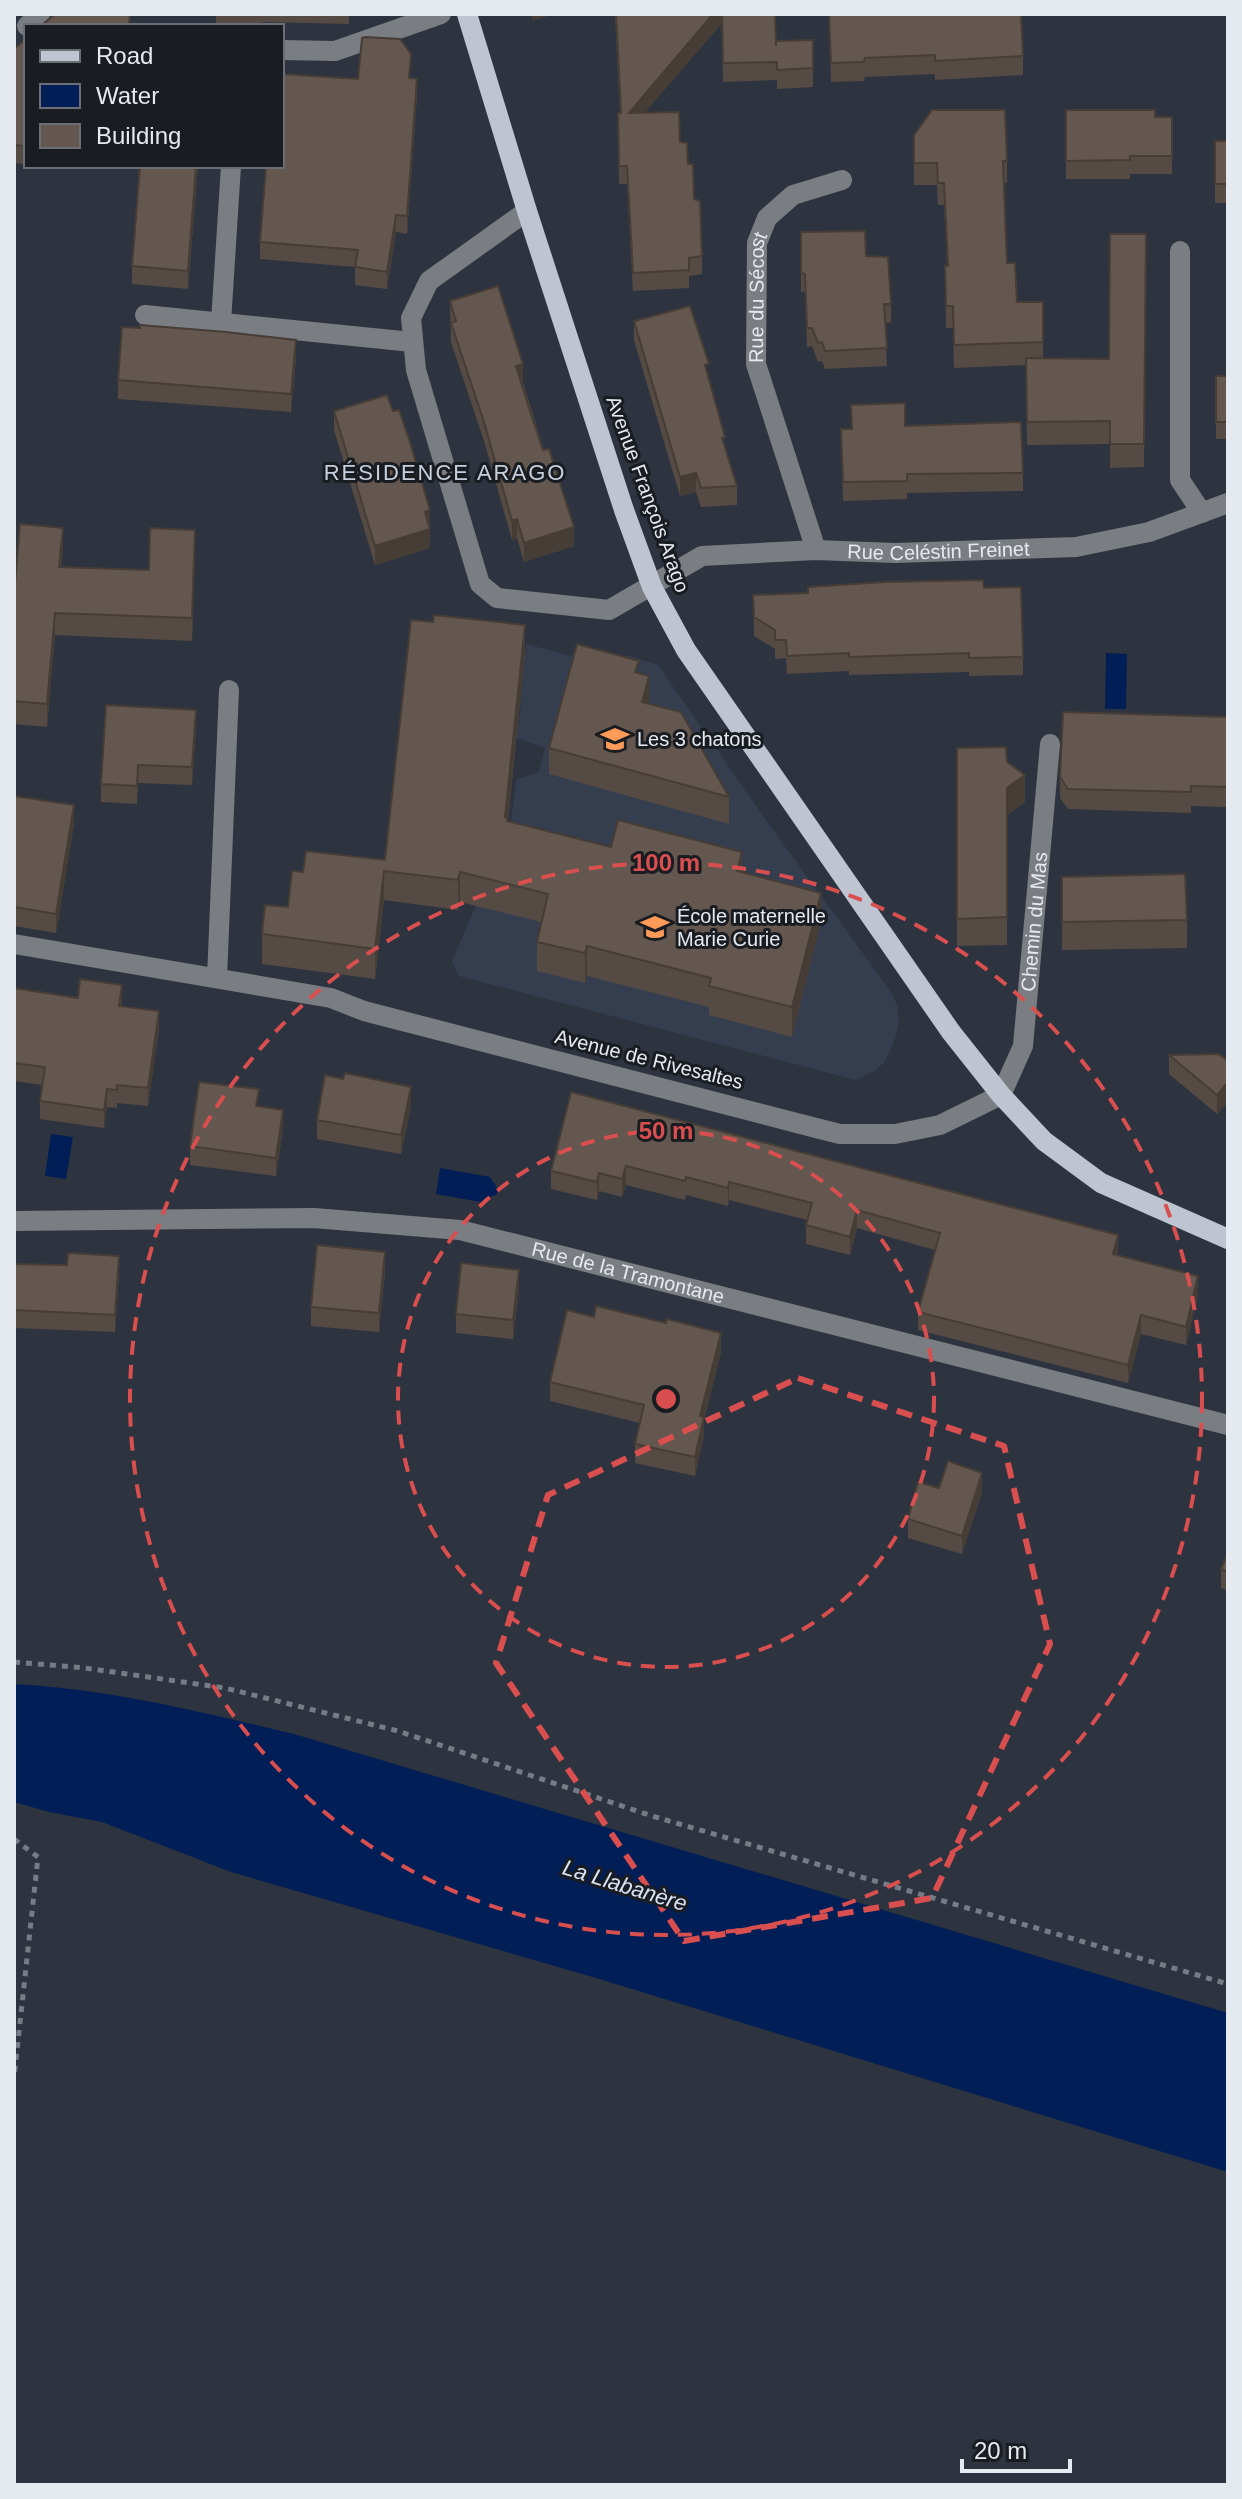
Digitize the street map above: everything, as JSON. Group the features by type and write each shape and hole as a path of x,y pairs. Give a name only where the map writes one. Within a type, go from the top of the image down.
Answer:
{"main road":[{"name":"Avenue François Arago","path":"467,14 527,211 652,587 686,650 942,1020 1001,1095"},
{"path":"1001,1095 1044,1141 1101,1183 1228,1239"}],"street":[{"path":"284,50 335,51 441,14"},
{"path":"221,322 231,168"},
{"name":"Rue du Sécost","path":"816,550 756,364 757,243 767,218 793,195 842,180"},
{"name":"Rue Celéstin Freinet","path":"527,211 429,281 411,318 416,370 480,584 497,598 609,610 702,556 816,550 895,553 1076,547 1149,532 1228,503"},
{"path":"1180,251 1180,480 1202,513"},
{"path":"145,315 412,342"},
{"path":"217,978 229,690"},
{"name":"Chemin du Mas","path":"1001,1095 1023,1046 1050,744"},
{"name":"Avenue de Rivesaltes","path":"14,944 331,998 364,1011 840,1134 895,1134 940,1125 1001,1095"},
{"name":"Rue de la Tramontane","path":"14,1221 314,1218 460,1230 1228,1425"}],"path":[{"path":"14,1662 85,1668 225,1688 398,1731 652,1816 1228,1984"},
{"path":"14,1839 38,1857 14,2078"}],"highlighted area":[{"path":"798,1378 1004,1446 1050,1644 932,1898 684,1941 496,1663 548,1495"}],"shaded area":[{"name":"École maternelle Marie Curie","path":"526,644 580,658 622,682 627,655 658,665 891,992 897,1005 899,1022 884,1063 856,1080 459,976 452,961 481,894 508,848 516,780 539,772 545,748 512,736 519,723"}],"water":[{"path":"1106,653 1127,654 1126,709 1105,709"},
{"path":"51,1134 73,1137 66,1179 45,1176"},
{"path":"440,1168 490,1177 498,1189 497,1194 488,1198 486,1203 436,1194"},
{"name":"La Llabanère","path":"14,1684 120,1696 294,1734 1228,2013 1228,2172 596,1978 231,1872 102,1822 14,1802"}],"building":[{"path":"55,14 130,14 129,24 43,24"},
{"path":"616,14 713,14 629,113 679,112 680,142 687,143 688,164 693,164 694,199 700,201 702,256 689,258 689,270 633,273 627,166 619,166 618,113 621,113"},
{"path":"722,14 775,14 776,46 776,41 813,40 813,68 777,70 777,62 723,63"},
{"path":"829,14 1021,14 1023,56 935,61 935,55 831,63"},
{"path":"362,38 400,39 411,54 409,78 417,79 407,216 396,215 387,272 355,267 358,250 260,242 266,168 284,168 284,74 358,79"},
{"path":"24,41 24,146 14,145 14,49"},
{"path":"932,110 1005,110 1007,161 1003,161 1007,263 1015,263 1017,302 1043,302 1043,342 954,345 953,306 946,306 945,266 948,266 944,183 938,183 937,163 914,163 914,135"},
{"path":"1066,110 1155,110 1155,117 1172,117 1172,156 1066,161"},
{"path":"1215,141 1228,141 1228,184 1215,184"},
{"path":"140,168 196,168 188,271 132,266"},
{"path":"865,231 866,256 888,257 891,304 884,304 887,348 825,351 812,328 807,328 805,274 801,273 801,232"},
{"path":"1110,234 1146,234 1144,444 1110,444 1110,421 1027,422 1026,358 1109,359"},
{"path":"498,286 523,364 516,366 529,408 543,450 549,449 574,527 524,543 517,519 512,521 451,323 456,321 450,301"},
{"path":"690,306 709,364 705,365 737,486 701,488 696,473 680,477 634,321"},
{"path":"140,325 296,340 291,394 118,380 122,327 140,328"},
{"path":"1216,376 1228,376 1228,422 1216,422"},
{"path":"387,395 393,411 399,410 410,442 430,510 425,512 430,529 375,546 334,411"},
{"path":"905,403 905,426 1021,422 1023,473 907,474 907,481 843,482 841,429 852,429 851,405"},
{"path":"20,524 63,528 59,567 149,570 150,528 195,530 192,618 55,613 47,704 14,701 14,596"},
{"path":"983,580 984,588 1021,587 1023,657 969,658 969,653 787,656 786,640 775,640 775,630 754,617 753,595 808,593 808,587"},
{"path":"434,615 525,625 507,821 611,847 618,820 742,852 737,871 821,893 792,1007 709,986 711,978 587,946 585,953 537,942 548,894 460,872 458,880 384,871 375,949 262,934 265,905 288,907 292,871 303,872 306,851 385,860 411,620 433,622"},
{"path":"577,644 639,661 635,672 649,676 642,702 681,712 729,797 549,748"},
{"path":"106,705 196,710 192,767 138,765 137,786 101,784"},
{"path":"1063,712 1228,717 1228,787 1191,786 1191,792 1068,789 1060,777"},
{"path":"1006,747 1007,762 1025,775 1007,788 1007,917 957,919 957,748"},
{"path":"14,796 74,805 56,914 14,907"},
{"path":"1185,874 1187,920 1062,922 1062,877"},
{"path":"80,979 122,985 119,1006 159,1011 148,1088 117,1085 117,1090 107,1089 104,1110 40,1101 45,1067 14,1063 14,988 78,998"},
{"path":"1219,1054 1228,1061 1228,1082 1217,1095 1169,1055"},
{"path":"345,1073 411,1087 401,1135 317,1120 325,1075 343,1079"},
{"path":"199,1082 259,1089 256,1106 283,1110 276,1158 190,1146"},
{"path":"571,1092 1118,1235 1113,1254 1198,1276 1186,1327 1141,1315 1128,1365 918,1312 940,1233 857,1210 850,1237 806,1225 812,1203 729,1182 728,1188 626,1166 622,1179 599,1173 597,1182 551,1171"},
{"path":"317,1245 385,1252 379,1313 311,1307"},
{"path":"68,1253 119,1256 115,1315 14,1310 14,1264 67,1265"},
{"path":"461,1263 519,1270 513,1320 456,1314"},
{"path":"596,1306 721,1333 700,1416 704,1417 695,1457 635,1444 644,1405 550,1382 567,1310 594,1317"},
{"path":"948,1461 982,1473 962,1536 908,1519 918,1482 939,1488"},
{"path":"1228,1553 1228,1572 1221,1569"}],"place":[{"name":"Les 3 chatons","path":"615,739"},
{"name":"École maternelle Marie Curie","path":"655,927"}],"district":[{"name":"RÉSIDENCE ARAGO","path":"445,472"}]}
